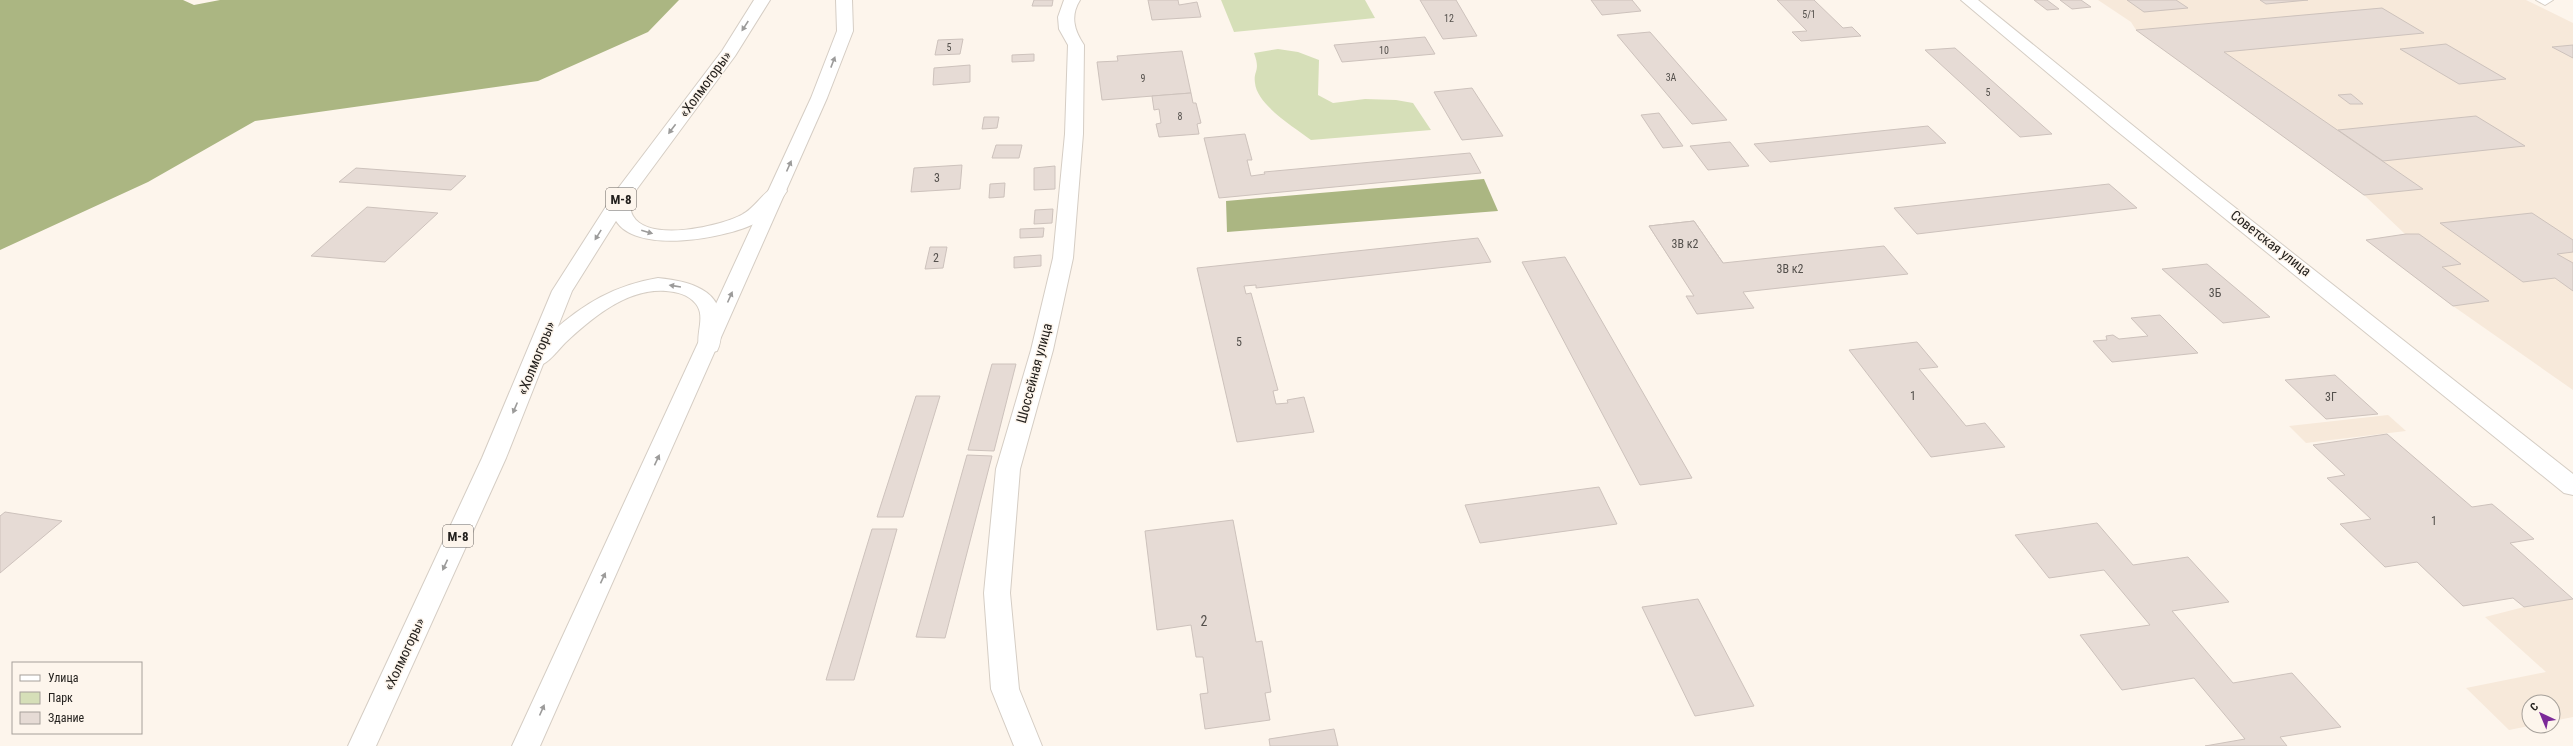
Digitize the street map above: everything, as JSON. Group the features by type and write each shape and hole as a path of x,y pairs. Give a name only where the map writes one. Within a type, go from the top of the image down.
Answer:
{"main road":[{"name":"«Холмогоры»","path":"362,746 494,458 536,359 562,292 623,195 729,53 762,0"},
{"path":"526,746 709,346 819,98 845,31 844,0"},
{"name":"Шоссейная улица","path":"1028,746 1005,689 997,594 1008,469 1042,350 1063,258 1074,134 1076,45 1068,36 1066,9 1072,0"},
{"name":"Советская улица","path":"1969,0 2048,67 2393,340 2573,487"},
{"path":"623,195 620,204 621,213 626,221 634,228 647,233 679,236 698,234 734,225 762,209 778,191"},
{"path":"536,359 570,325 591,310 614,297 652,285 671,285 689,288 702,296 710,312 709,346"}],"shaded area":[{"path":"2098,0 2526,0 2573,23 2573,390 2453,306 2366,240 2405,234 2364,195 2136,30 2131,22"},
{"path":"2388,415 2406,431 2306,443 2289,426"},
{"path":"2573,599 2573,717 2561,719 2561,694 2521,694 2521,728 2509,730 2466,688 2546,672 2485,617 2524,607"}],"green space":[{"path":"0,0 183,0 194,5 220,0 679,0 648,32 538,81 255,121 148,182 0,250"},
{"path":"1221,0 1365,0 1375,18 1234,32"},
{"path":"1278,49 1298,52 1319,60 1318,95 1333,103 1365,99 1396,100 1413,103 1431,130 1311,140 1277,115 1262,99 1257,91 1255,76 1257,64 1254,53"},
{"path":"1484,179 1498,211 1227,232 1226,201"}],"building":[{"path":"1034,0 1053,0 1052,6 1032,6"},
{"path":"1148,0 1178,0 1179,5 1197,2 1201,17 1152,20"},
{"path":"1420,0 1456,0 1477,36 1443,39"},
{"path":"1591,0 1632,0 1641,11 1602,15"},
{"path":"1777,0 1814,0 1843,28 1852,27 1861,36 1801,41 1792,32 1807,31"},
{"path":"2034,0 2047,0 2059,9 2047,10"},
{"path":"2060,0 2081,0 2091,7 2072,9"},
{"path":"2127,0 2176,0 2188,8 2144,12"},
{"path":"2260,0 2308,0 2266,4"},
{"path":"2382,8 2424,33 2224,52 2423,189 2364,195 2136,30"},
{"path":"1650,32 1727,120 1692,124 1617,35"},
{"path":"1425,37 1435,54 1342,62 1334,45"},
{"path":"963,39 960,54 935,55 938,40"},
{"path":"2446,44 2506,79 2459,84 2400,49"},
{"path":"2573,45 2573,58 2552,47"},
{"path":"1955,48 2052,134 2020,137 1925,50"},
{"path":"1182,51 1191,93 1102,100 1097,62 1118,61 1117,56"},
{"path":"1034,54 1034,61 1012,62 1012,55"},
{"path":"970,65 970,82 933,85 934,68"},
{"path":"1472,88 1503,136 1462,140 1434,92"},
{"path":"1191,93 1193,103 1196,103 1201,123 1197,124 1199,134 1159,137 1156,124 1161,123 1159,109 1154,110 1152,96"},
{"path":"2351,94 2363,104 2350,104 2338,95"},
{"path":"1659,113 1683,146 1663,148 1641,115"},
{"path":"2476,116 2525,146 2383,161 2338,130"},
{"path":"984,117 999,117 997,128 982,129"},
{"path":"1928,126 1946,143 1770,162 1754,144"},
{"path":"1245,134 1252,160 1247,160 1251,176 1265,174 1264,172 1470,153 1481,173 1219,198 1204,138"},
{"path":"1730,142 1749,166 1708,170 1690,146"},
{"path":"996,145 1022,145 1019,158 992,158"},
{"path":"962,165 960,189 911,192 914,168"},
{"path":"1055,166 1055,189 1034,190 1034,168"},
{"path":"356,168 466,176 451,190 339,182"},
{"path":"1005,183 1004,197 989,198 990,184"},
{"path":"2109,184 2137,208 1917,234 1894,208"},
{"path":"367,207 438,213 385,262 311,256"},
{"path":"1053,209 1052,223 1034,224 1035,210"},
{"path":"2532,213 2573,240 2573,252 2557,254 2573,263 2573,291 2555,278 2523,282 2440,223"},
{"path":"1694,221 1728,270 1681,275 1649,226"},
{"path":"1694,221 1723,263 1884,246 1908,274 1743,292 1754,308 1697,314 1686,296 1694,296 1649,226"},
{"path":"1044,228 1043,237 1020,238 1020,229"},
{"path":"2406,234 2419,234 2461,264 2442,267 2489,301 2453,306 2366,240"},
{"path":"1478,238 1491,262 1256,288 1256,285 1244,286 1246,294 1251,293 1278,390 1273,391 1276,404 1288,403 1287,400 1304,397 1314,432 1237,442 1197,268"},
{"path":"930,247 947,247 943,268 925,269"},
{"path":"1041,255 1041,266 1014,268 1014,257"},
{"path":"1565,257 1692,478 1640,485 1522,262"},
{"path":"2207,264 2270,317 2223,323 2162,269"},
{"path":"2160,315 2198,353 2112,362 2093,341 2107,340 2106,336 2113,335 2119,339 2148,336 2131,318"},
{"path":"1917,342 1938,367 1919,369 1966,426 1985,423 2005,447 1931,457 1849,350"},
{"path":"992,364 1016,364 994,451 968,450"},
{"path":"2335,375 2378,414 2326,419 2285,380"},
{"path":"916,396 940,396 903,517 877,517"},
{"path":"2387,434 2472,507 2492,504 2534,539 2510,543 2573,599 2524,607 2513,598 2463,606 2417,562 2385,567 2340,524 2371,519 2327,478 2345,475 2313,445"},
{"path":"967,455 992,456 945,638 916,637"},
{"path":"1599,487 1617,524 1480,543 1465,505"},
{"path":"5,512 62,521 0,573 0,516"},
{"path":"1233,520 1256,642 1262,641 1271,692 1265,693 1270,720 1205,729 1200,694 1208,693 1203,657 1196,657 1191,625 1157,630 1145,531"},
{"path":"2097,523 2133,565 2188,557 2229,602 2172,611 2233,683 2292,673 2341,727 2280,737 2287,746 2205,746 2245,739 2194,678 2122,690 2080,635 2150,625 2104,570 2049,578 2015,535"},
{"path":"872,529 897,529 854,680 826,680"},
{"path":"1698,599 1754,706 1695,716 1642,607"},
{"path":"1334,729 1338,746 1270,746 1269,739"}]}
